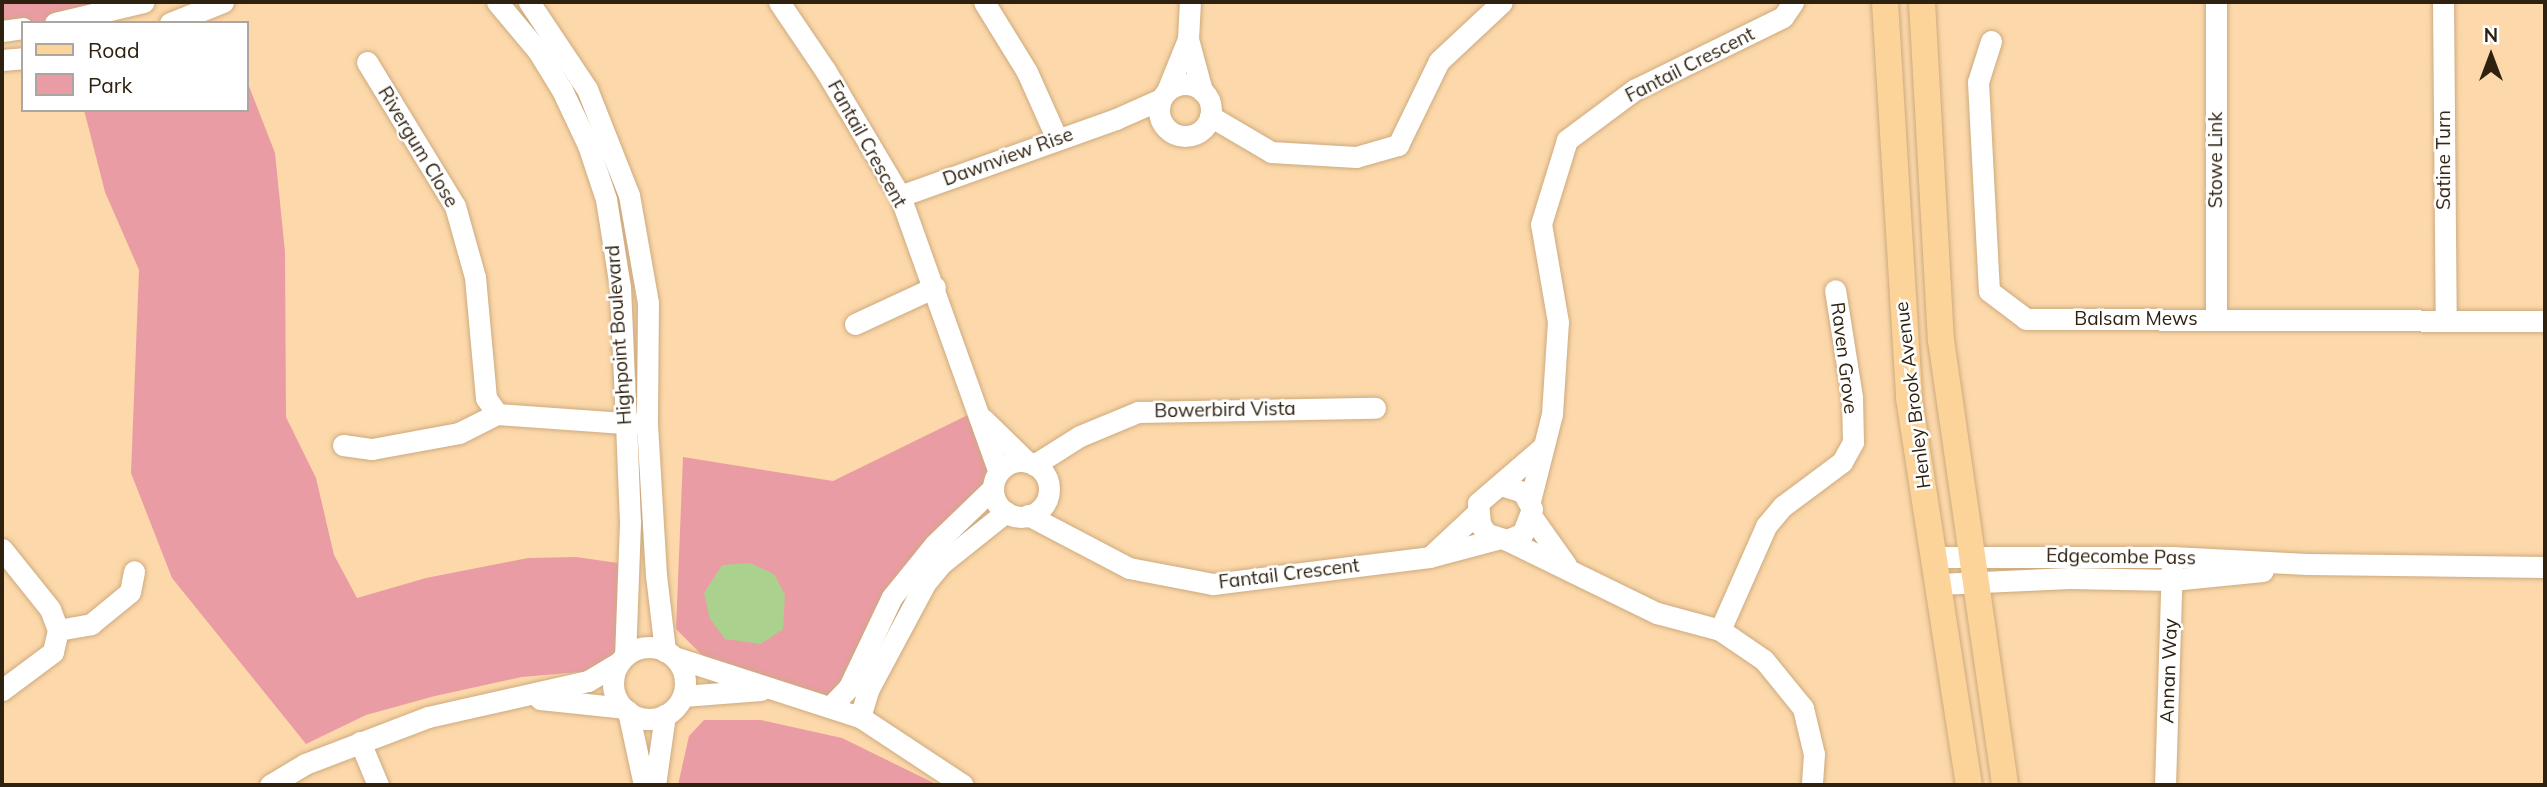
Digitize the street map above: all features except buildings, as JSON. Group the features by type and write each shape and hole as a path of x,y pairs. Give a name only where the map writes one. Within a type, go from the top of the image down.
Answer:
{"main road":[{"name":"Henley Brook Avenue","path":"1885,2 1902,323 1969,785"},
{"name":"Henley Brook Avenue","path":"1922,2 1941,340 1977,569 2005,785"}],"street":[{"path":"63,21 144,2"},
{"path":"175,21 223,2"},
{"name":"Highpoint Boulevard","path":"497,2 538,51 562,90 588,145 606,200 620,287 656,575 670,654"},
{"name":"Highpoint Boulevard","path":"528,2 587,89 629,195 648,303 630,522 623,659"},
{"name":"Fantail Crescent","path":"779,2 900,196 980,415 996,480"},
{"path":"984,2 1027,72 1057,139"},
{"path":"1190,2 1188,40 1202,91 1205,124"},
{"path":"1188,40 1164,95 1161,120 1173,134 1205,124 1271,152 1356,157 1398,145 1439,61 1502,2"},
{"name":"Fantail Crescent","path":"1531,509 1542,448 1552,414 1558,322 1541,224 1567,139 1634,90 1783,17 1793,2"},
{"name":"Stowe Link","path":"2216,2 2216,318"},
{"name":"Satine Turn","path":"2443,2 2446,318"},
{"path":"2,31 21,28"},
{"name":"Balsam Mews","path":"1991,41 1978,82 1989,290 2026,318 2446,318 2545,321"},
{"path":"2,61 21,58"},
{"name":"Rivergum Close","path":"367,62 455,206 475,278 486,398 497,414"},
{"path":"1164,95 1185,84 1202,91"},
{"name":"Dawnview Rise","path":"900,196 1116,120 1164,95"},
{"name":"Dawnview Rise","path":"1116,120 1161,120"},
{"path":"855,324 935,287"},
{"name":"Raven Grove","path":"1720,630 1766,526 1783,506 1842,462 1853,442 1852,397 1835,290"},
{"name":"Bowerbird Vista","path":"1031,463 1080,436 1138,412 1374,408"},
{"path":"343,445 372,449 459,433 497,414 637,424"},
{"name":"Fantail Crescent","path":"980,415 1031,463"},
{"path":"860,716 867,690 926,582 942,563 1006,512 1028,516 1048,493 1080,436"},
{"path":"1429,557 1477,513 1484,495 1501,485 1542,448"},
{"path":"830,707 849,687 892,597 935,544 1011,463 1031,463 1048,493"},
{"path":"996,480 1006,512"},
{"path":"1501,485 1523,492 1567,567"},
{"name":"Fantail Crescent","path":"1048,493 1074,539"},
{"path":"1502,540 1523,533 1531,509"},
{"path":"1477,513 1487,534 1567,567 1657,613 1720,630 1764,660 1803,708 1814,754 1812,785"},
{"name":"Fantail Crescent","path":"1028,516 1129,568 1213,584 1429,557 1502,540"},
{"path":"2,548 50,610 58,630 53,652 2,690"},
{"name":"Edgecombe Pass","path":"1934,557 1977,569 2172,580 2307,564"},
{"name":"Edgecombe Pass","path":"1939,584 1977,569 2172,557 2307,564 2545,567"},
{"name":"Annan Way","path":"2165,785 2172,557"},
{"path":"58,630 90,624 130,592 134,571"},
{"path":"270,785 305,764 428,717 588,681 644,647 860,716 963,785"},
{"path":"520,697 626,710 646,718 664,715 683,696 685,675 670,654"},
{"path":"623,659 614,690 626,710 644,785"},
{"path":"683,696 781,690"},
{"path":"655,785 664,715"},
{"path":"360,742 378,785"}],"green space":[{"path":"2,2 146,2 61,21 21,21 21,24 2,32"},
{"path":"248,84 275,153 285,252 286,417 316,478 334,555 357,598 426,578 528,558 576,557 632,565 631,641 603,670 522,677 435,696 366,715 306,744 172,578 131,473 139,270 105,192 85,112 248,112"},
{"path":"972,413 988,456 988,480 936,539 837,697 818,701 707,660 676,629 683,457 833,481"},
{"path":"704,720 761,720 842,738 938,785 678,785 689,736"}],"shaded area":[{"path":"750,563 774,574 785,595 783,629 761,644 725,639 710,619 704,593 722,565"}]}
